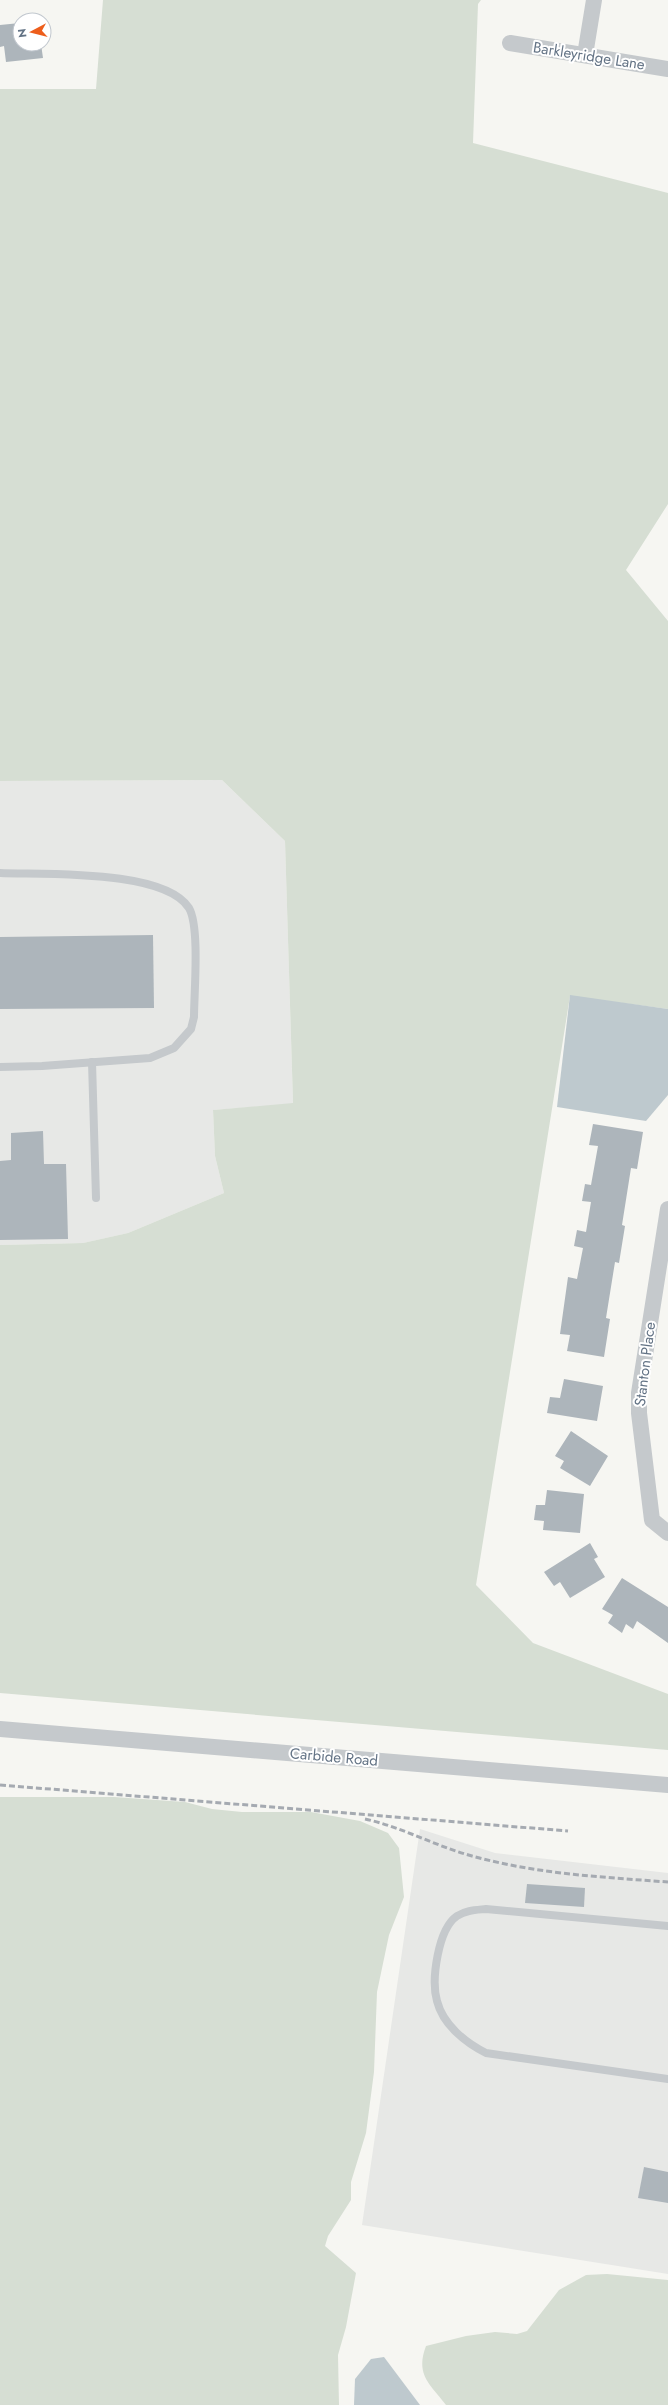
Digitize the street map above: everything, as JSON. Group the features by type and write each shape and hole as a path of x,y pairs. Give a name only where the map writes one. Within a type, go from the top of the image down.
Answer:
{"street":[{"path":"585,55 594,0"},
{"name":"Barkleyridge Lane","path":"510,43 668,69"},
{"name":"Stanton Place","path":"668,1209 639,1393 639,1413 652,1520 668,1533"},
{"name":"Carbide Road","path":"0,1729 668,1785"}],"lane":[{"path":"0,873 125,878 156,887 176,895 189,909 195,927 194,1017 191,1029 174,1048 163,1054 150,1058 0,1066"},
{"path":"92,1062 96,1198"},
{"path":"668,1926 486,1909 469,1910 456,1916 443,1932 434,1981 437,2002 456,2032 470,2045 486,2052 668,2079"}],"shaded area":[{"path":"103,0 481,0 478,4 473,143 668,193 668,504 626,570 668,621 668,1009 570,996 476,1585 533,1643 668,1694 668,1750 0,1693 0,1245 83,1243 128,1233 224,1193 215,1156 213,1110 293,1103 285,841 222,780 0,781 0,89 96,89"},
{"path":"222,780 285,841 293,1104 213,1110 215,1156 224,1193 128,1233 83,1243 0,1245 0,781"},
{"path":"570,995 668,1009 668,1095 646,1121 557,1107"},
{"path":"0,1797 114,1797 185,1802 212,1809 242,1812 311,1812 360,1821 388,1833 399,1848 404,1897 389,1935 377,1992 374,2072 366,2133 351,2182 351,2200 328,2236 325,2246 356,2273 346,2327 338,2355 339,2405 0,2405"},
{"path":"420,1829 495,1853 668,1873 668,2274 362,2225"},
{"path":"607,2274 668,2280 668,2405 446,2405 430,2385 423,2372 422,2364 426,2346 466,2336 495,2332 517,2334 527,2331 559,2290 586,2275"},
{"path":"384,2357 420,2405 354,2405 355,2379 371,2359"}],"building":[{"path":"12,24 12,52 42,52 43,58 6,62 4,46 0,47 0,25"},
{"path":"153,935 154,1008 0,1009 0,937"},
{"path":"593,1124 643,1132 637,1169 631,1168 622,1225 625,1226 619,1263 615,1262 606,1318 610,1319 604,1357 567,1351 570,1335 560,1334 568,1277 577,1279 583,1248 574,1246 577,1230 586,1232 591,1202 582,1201 585,1184 591,1185 598,1146 589,1145"},
{"path":"43,1131 44,1164 66,1164 68,1239 0,1240 0,1161 11,1160 11,1133"},
{"path":"564,1379 603,1386 597,1421 547,1413 550,1397 560,1398"},
{"path":"571,1431 608,1456 590,1486 560,1468 564,1461 555,1456"},
{"path":"547,1490 584,1494 580,1533 543,1530 544,1521 534,1520 536,1505 545,1505"},
{"path":"590,1543 598,1557 594,1559 605,1577 570,1598 560,1582 554,1586 544,1572"},
{"path":"622,1578 668,1607 668,1643 637,1621 633,1629 626,1624 622,1633 608,1623 613,1615 602,1609"},
{"path":"527,1884 585,1888 584,1907 525,1903"},
{"path":"644,2167 668,2172 668,2203 638,2198"}],"railway":[{"path":"0,1785 568,1831"},
{"path":"365,1819 379,1822 458,1852 496,1862 569,1874 668,1882"}]}
